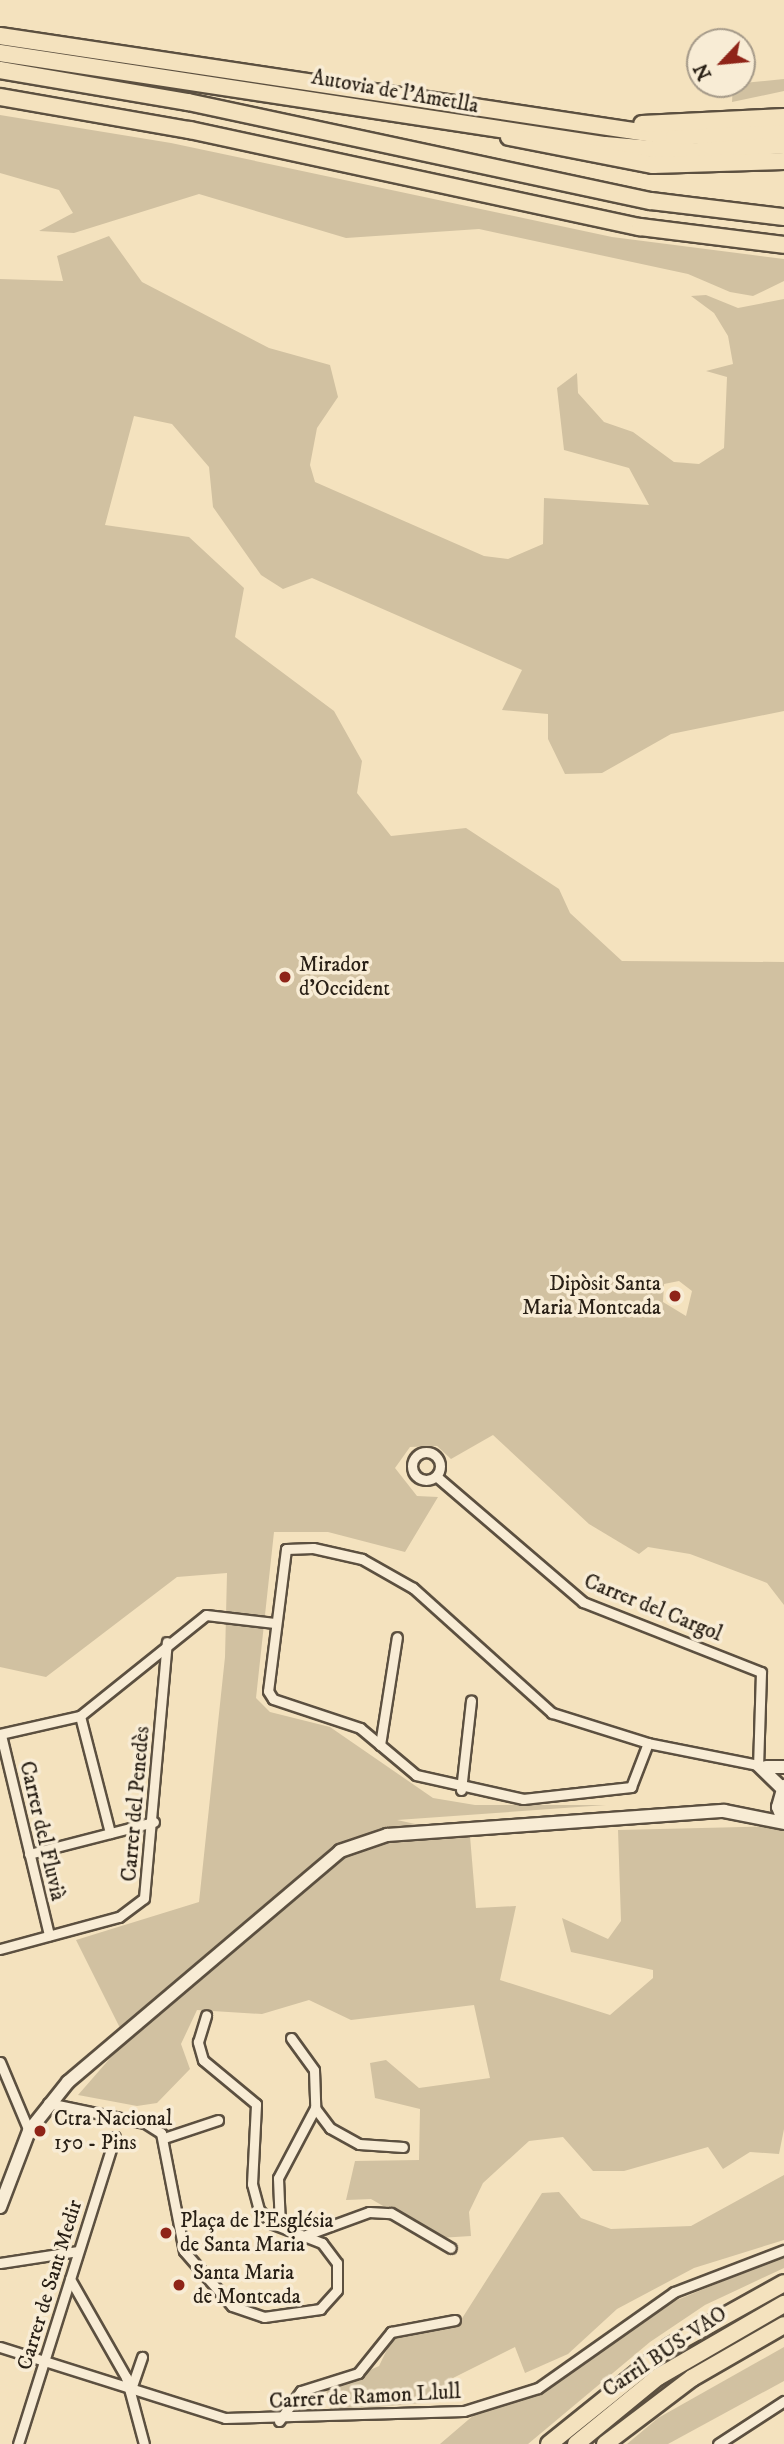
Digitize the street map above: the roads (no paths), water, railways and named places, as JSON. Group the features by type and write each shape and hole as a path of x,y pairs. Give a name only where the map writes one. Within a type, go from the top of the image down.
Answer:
{"highway":[{"name":"Autovia de l'Ametlla","path":"0,36 619,129 705,138 784,131"},
{"name":"Autovia de l'Ametlla","path":"0,53 484,129 686,152 784,145"},
{"path":"0,70 259,116 625,196 778,217"},
{"path":"0,97 190,130 640,227 778,245"},
{"path":"619,129 784,117"},
{"path":"484,129 548,149 653,165 784,161"},
{"path":"548,2444 671,2346 784,2283"},
{"name":"Carril BUS-VAO","path":"576,2444 679,2364 784,2304"},
{"path":"604,2444 692,2378 784,2325"}],"main road":[{"path":"762,1766 784,1767"},
{"path":"0,2207 29,2131 48,2104 296,1884 353,1845 412,1833 754,1813 784,1822 781,1792 762,1766"},
{"path":"754,1813 781,1792"}],"street":[{"name":"Carrer del Cargol","path":"436,1476 583,1602 761,1672 762,1766"},
{"path":"648,1743 631,1787 616,1793 523,1799 461,1790 416,1775 380,1745 334,1714 273,1699 268,1691 286,1549 362,1559 456,1622 552,1713 648,1743 762,1766"},
{"path":"0,1735 80,1716 167,1642 206,1615 275,1623"},
{"path":"380,1745 397,1637"},
{"name":"Carrer del Penedès","path":"0,1949 134,1909 148,1885 167,1642"},
{"path":"461,1790 471,1701"},
{"path":"80,1716 110,1833"},
{"name":"Carrer del Fluvià","path":"0,1735 49,1935"},
{"path":"29,1854 154,1822"},
{"path":"48,2104 145,2123 164,2138 172,2217 184,2251 232,2306 264,2317 300,2315 328,2303 337,2290 338,2263 306,2235 267,2221 253,2194 255,2099 203,2060 198,2035 206,2015"},
{"path":"279,2226 278,2178 315,2108 317,2078 291,2038"},
{"path":"0,2062 29,2131"},
{"path":"315,2108 349,2141 403,2147"},
{"path":"164,2138 218,2120"},
{"name":"Carrer de Sant Medir","path":"18,2444 116,2137"},
{"path":"306,2235 369,2212 391,2213 451,2248"},
{"name":"Carrer de Ramon Llull","path":"0,2347 207,2415 279,2421 464,2411 502,2402 538,2388 674,2292 784,2250"},
{"path":"0,2263 78,2251"},
{"path":"70,2279 131,2389 144,2444"},
{"path":"279,2421 285,2405 301,2391 358,2373 391,2332 455,2320"},
{"path":"131,2389 142,2357"},
{"path":"718,2444 784,2401"}],"place":[{"name":"Mirador d'Occident","path":"285,977"},
{"name":"Dipòsit Santa Maria Montcada","path":"675,1296"},
{"name":"Ctra Nacional 150 - Pins","path":"40,2131"},
{"name":"Plaça de l'Església de Santa Maria","path":"166,2233"},
{"name":"Santa Maria de Montcada","path":"179,2285"}]}
